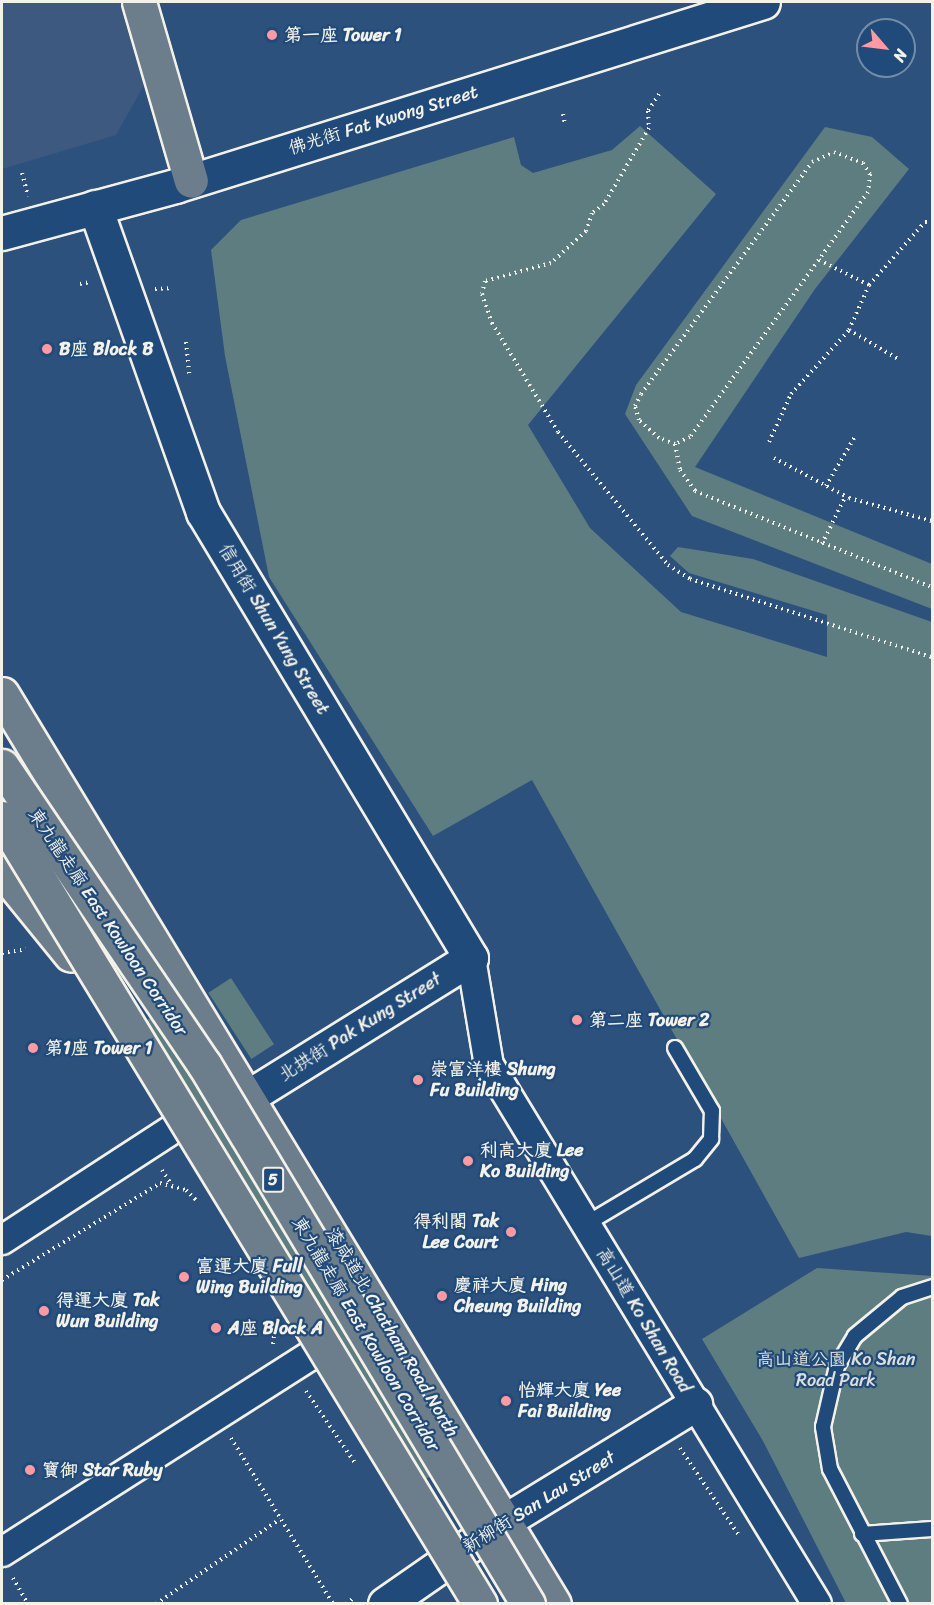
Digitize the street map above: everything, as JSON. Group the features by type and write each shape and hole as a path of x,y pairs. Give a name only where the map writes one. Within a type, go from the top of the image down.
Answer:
{"main road":[{"path":"139,2 190,181"},
{"name":"漆咸道北 Chatham Road North","path":"2,694 506,1521 554,1604"},
{"name":"東九龍走廊 East Kowloon Corridor","path":"2,766 204,1064 528,1604"},
{"name":"東九龍走廊 East Kowloon Corridor","path":"2,818 480,1604"},
{"path":"2,870 61,938 173,1129 462,1604"}],"street":[{"name":"佛光街 Fat Kwong Street","path":"2,233 190,181 763,2"},
{"name":"信用街 Shun Yung Street","path":"95,207 203,512 471,958 480,1033"},
{"name":"北拱街 Pak Kung Street","path":"248,1096 471,958"},
{"name":"高山道 Ko Shan Road","path":"480,1033 489,1065 817,1604"},
{"path":"2,1240 173,1129"},
{"path":"10,1559 311,1354"},
{"name":"新柳街 San Lau Street","path":"385,1604 506,1521 695,1404"}],"lane":[{"path":"586,1224 695,1159 711,1139 712,1112 675,1048"},
{"path":"900,1604 830,1469 823,1427 837,1366 877,1313 931,1290"},
{"path":"862,1534 933,1529"}],"path":[{"path":"659,94 648,111 649,128 604,204 592,213 586,231 551,263 485,281 482,294 492,323 558,432 668,565 690,579 933,657"},
{"path":"563,114 565,124"},
{"path":"675,444 690,437 868,192 870,174 863,164 834,152 812,162 641,394 635,406 639,420 675,444 680,470 695,491 822,544 933,586"},
{"path":"769,442 791,394 849,330 869,285 925,222 933,222"},
{"path":"819,260 869,285"},
{"path":"849,330 900,360"},
{"path":"826,486 854,438"},
{"path":"774,458 845,497 933,520"},
{"path":"822,544 845,497"},
{"path":"2,953 35,951"},
{"path":"2,1280 160,1183 186,1190 198,1202"},
{"path":"270,1320 276,1330"},
{"path":"302,1390 314,1398 362,1475"},
{"path":"219,1441 238,1429"},
{"path":"229,1435 333,1604"},
{"path":"671,1446 681,1449 746,1546"},
{"path":"156,1604 280,1519"},
{"path":"10,1559 13,1582 28,1604"}],"shaded area":[{"path":"2,2 121,2 144,85 116,135 2,169"}],"green space":[{"path":"640,126 716,194 528,425 590,528 681,612 827,657 827,615 689,573 670,556 678,547 753,559 932,622 932,1236 906,1232 799,1258 532,780 433,836 269,577 225,356 211,250 241,220 514,137 521,165 533,173 612,150"},
{"path":"825,127 872,137 909,169 815,289 695,467 932,564 932,609 692,516 625,414 636,385"},
{"path":"231,978 274,1044 251,1059 208,993"},
{"path":"167,1008 444,1468 420,1482 144,1022"},
{"name":"高山道公園 Ko Shan Road Park","path":"817,1268 932,1276 932,1603 846,1603 763,1441 702,1339"}],"place":[{"name":"第一座 Tower 1","path":"272,35"},
{"name":"B座 Block B","path":"47,349"},
{"name":"第二座 Tower 2","path":"577,1020"},
{"name":"第1座 Tower 1","path":"33,1048"},
{"name":"崇富洋樓 Shung Fu Building","path":"418,1080"},
{"name":"利高大廈 Lee Ko Building","path":"468,1161"},
{"name":"得利閣 Tak Lee Court","path":"511,1232"},
{"name":"富運大廈 Full Wing Building","path":"184,1277"},
{"name":"慶祥大廈 Hing Cheung Building","path":"442,1296"},
{"name":"得運大廈 Tak Wun Building","path":"44,1311"},
{"name":"A座 Block A","path":"216,1328"},
{"name":"怡輝大廈 Yee Fai Building","path":"506,1401"},
{"name":"寶御 Star Ruby","path":"30,1470"}]}
